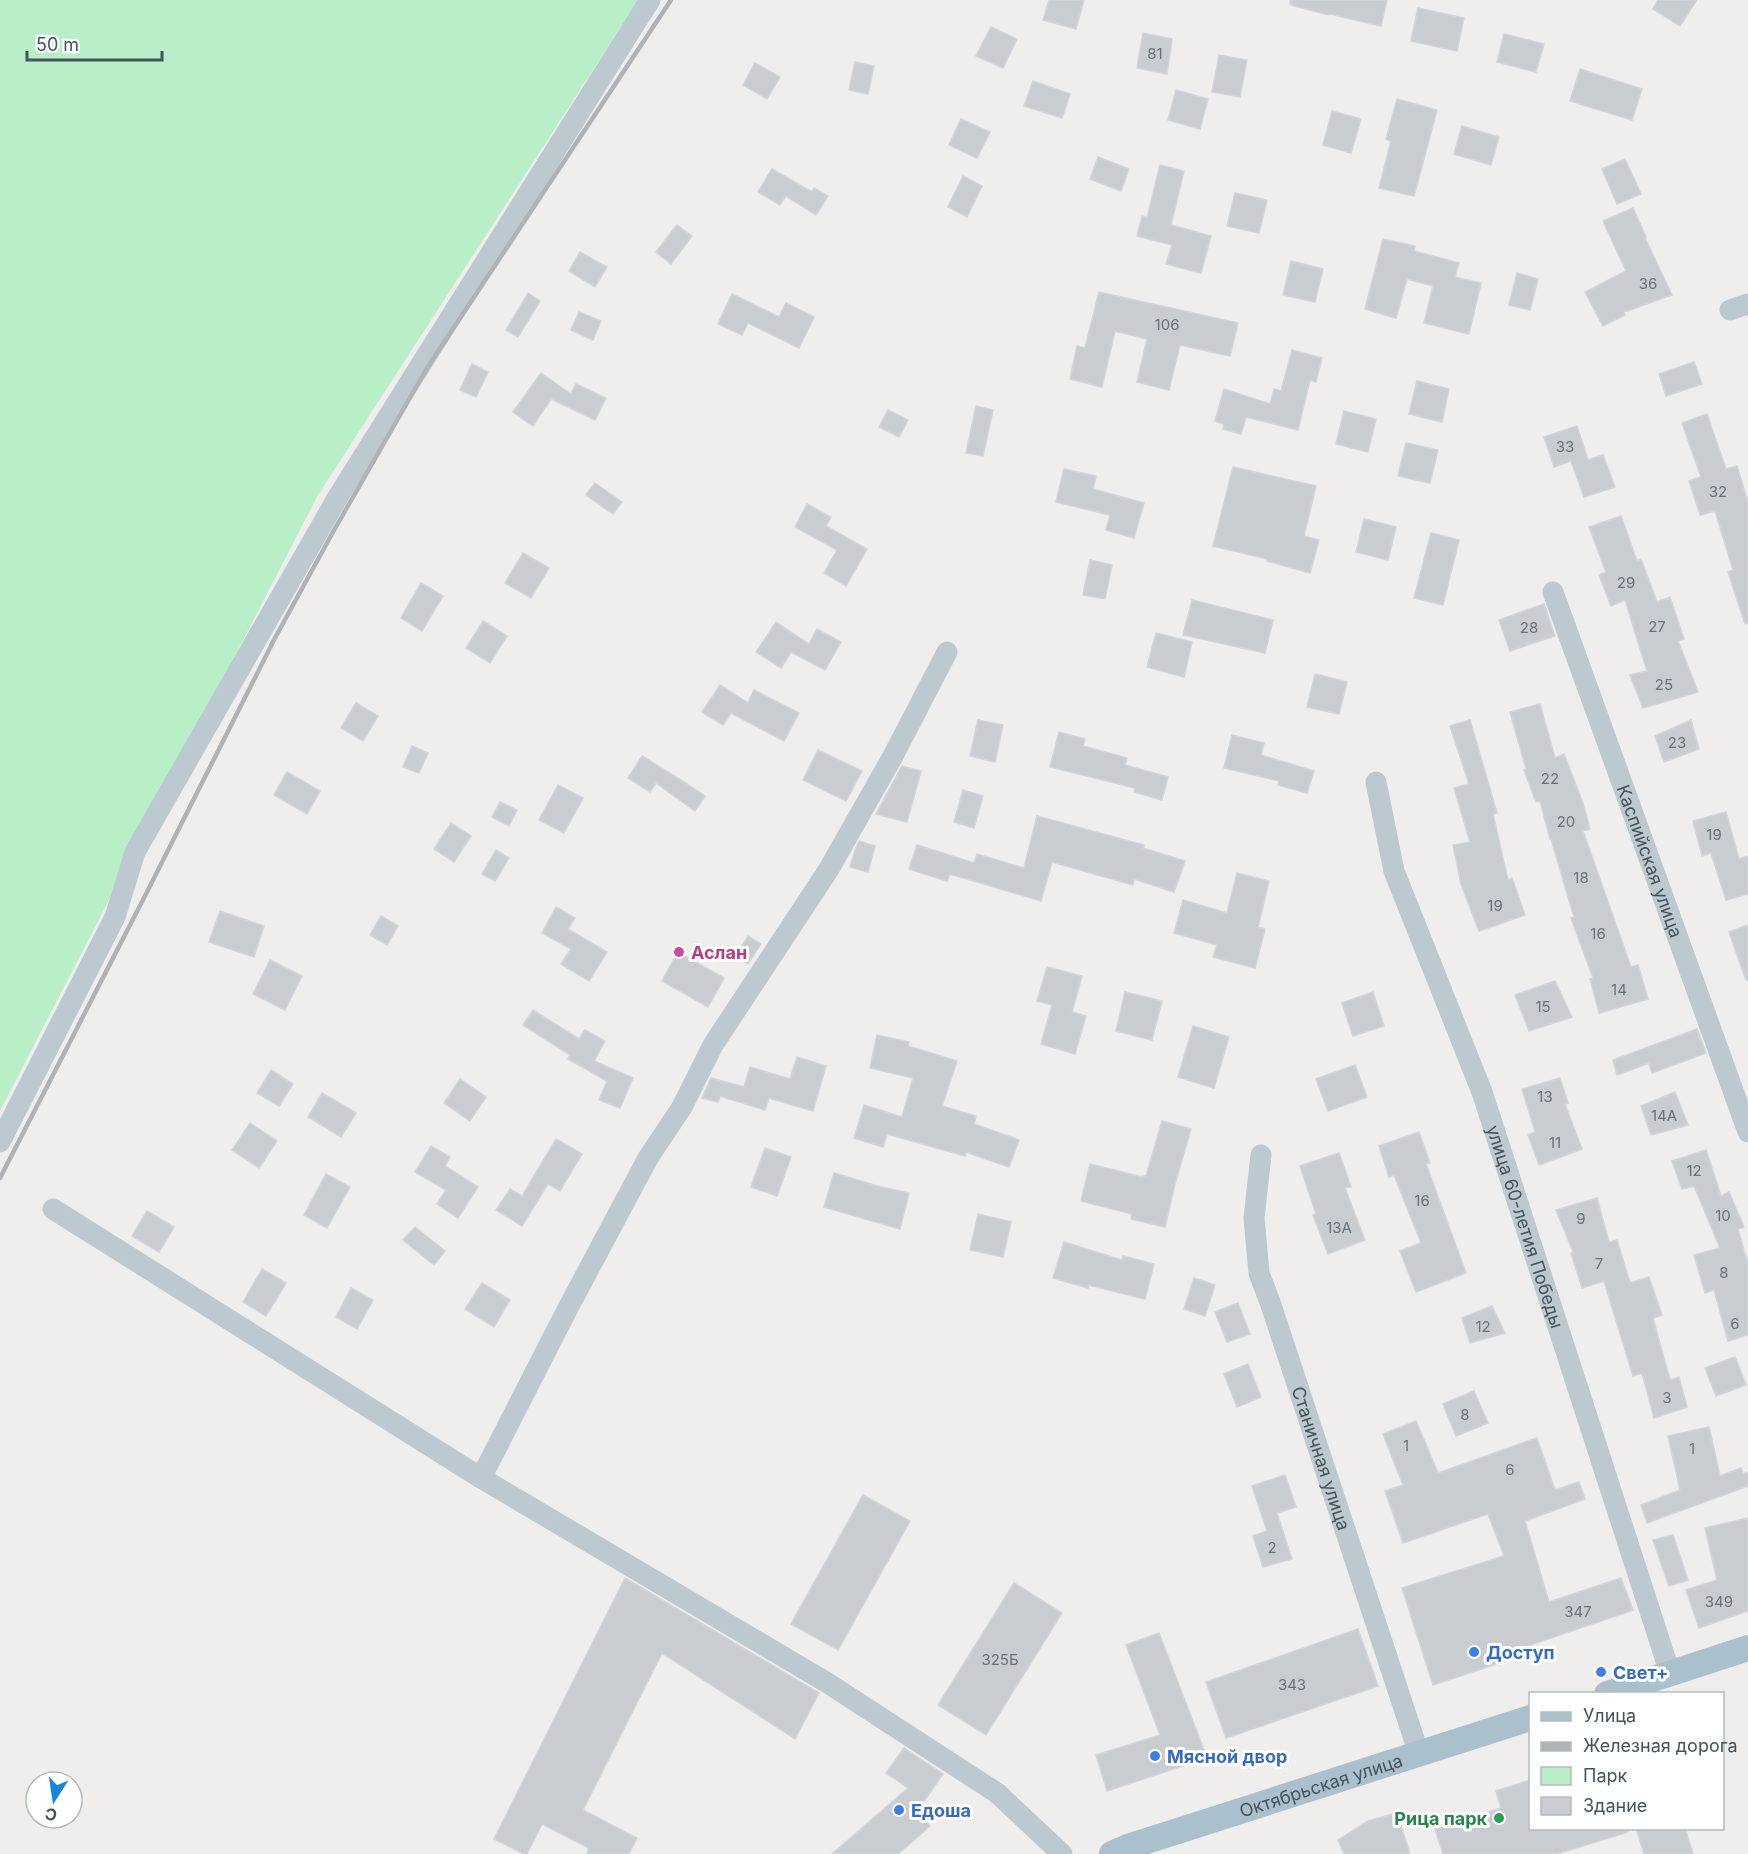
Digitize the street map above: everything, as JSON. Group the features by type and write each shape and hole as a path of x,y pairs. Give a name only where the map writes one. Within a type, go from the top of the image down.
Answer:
{"main road":[{"path":"1613,1692 1748,1648"},
{"path":"1653,1692 1748,1660"},
{"name":"Октябрьская улица","path":"1112,1854 1529,1718"},
{"name":"Октябрьская улица","path":"1165,1854 1335,1795 1529,1732"}],"street":[{"path":"0,1142 115,917 135,852 339,495 650,0"},
{"name":"Каспийская улица","path":"1553,592 1748,1132"},
{"path":"481,1478 648,1158 682,1107 713,1045 829,869 893,756 947,652"},
{"name":"улица 60-летия Победы","path":"1377,782 1394,871 1482,1092 1670,1673"},
{"name":"Станичная улица","path":"1261,1155 1254,1218 1259,1273 1419,1754"},
{"path":"53,1209 481,1478 826,1682 998,1793 1062,1854"}],"green space":[{"path":"0,0 638,0 318,495 0,1111"}],"building":[{"path":"1049,0 1084,0 1076,29 1043,20"},
{"path":"1290,0 1387,0 1381,26 1294,6 1290,4"},
{"path":"1658,0 1697,0 1680,26 1653,9"},
{"path":"1418,8 1464,18 1457,51 1411,41"},
{"path":"991,27 1017,39 1003,68 976,56"},
{"path":"1143,33 1172,39 1167,74 1137,68"},
{"path":"1504,34 1544,44 1536,72 1497,62"},
{"path":"1219,55 1247,60 1240,97 1212,92"},
{"path":"855,62 874,66 868,94 849,90"},
{"path":"755,63 780,77 767,99 743,85"},
{"path":"1580,69 1642,89 1632,120 1570,101"},
{"path":"1033,81 1070,94 1062,118 1024,106"},
{"path":"1176,90 1208,99 1200,129 1168,120"},
{"path":"1397,99 1437,110 1414,196 1379,188 1391,141 1386,139"},
{"path":"1332,111 1361,119 1351,153 1323,145"},
{"path":"961,119 990,132 977,158 949,145"},
{"path":"1462,126 1499,137 1491,165 1454,154"},
{"path":"1098,157 1129,169 1121,191 1090,179"},
{"path":"1625,159 1641,194 1617,204 1602,169"},
{"path":"1160,165 1184,171 1171,225 1211,236 1201,273 1166,264 1172,245 1137,236 1142,216 1147,218"},
{"path":"772,169 812,192 814,188 828,196 816,215 786,196 780,205 758,192"},
{"path":"963,176 982,186 967,217 948,207"},
{"path":"1235,193 1267,200 1259,233 1227,226"},
{"path":"1633,208 1672,295 1624,312 1625,315 1603,326 1585,292 1626,271 1603,221"},
{"path":"677,225 692,236 671,264 656,252"},
{"path":"1383,239 1415,246 1414,251 1459,263 1455,277 1481,283 1469,334 1424,323 1433,286 1407,279 1396,318 1365,309"},
{"path":"580,252 607,267 595,287 569,271"},
{"path":"1291,261 1323,269 1315,302 1283,295"},
{"path":"1517,273 1538,279 1530,310 1509,305"},
{"path":"1099,292 1238,323 1230,356 1180,345 1169,390 1137,382 1147,339 1115,331 1102,387 1070,379 1077,346 1085,348"},
{"path":"528,293 540,301 518,337 506,330"},
{"path":"732,294 779,317 786,303 814,317 799,348 748,323 742,335 718,324"},
{"path":"579,312 601,321 593,340 571,330"},
{"path":"1292,350 1322,358 1316,382 1310,380 1298,430 1246,417 1241,434 1223,429 1224,424 1215,421 1224,389 1270,404 1274,389 1281,391"},
{"path":"1694,362 1702,384 1666,396 1659,374"},
{"path":"472,364 488,372 476,397 460,390"},
{"path":"541,373 571,394 576,384 606,398 595,420 551,399 533,426 513,412"},
{"path":"1417,381 1449,389 1442,422 1409,414"},
{"path":"976,406 993,410 983,456 966,453"},
{"path":"888,410 908,420 899,437 879,427"},
{"path":"1344,411 1376,419 1368,452 1336,444"},
{"path":"1707,414 1726,469 1737,466 1748,502 1748,623 1745,624 1728,572 1733,570 1715,511 1700,515 1689,481 1701,477 1682,423"},
{"path":"1577,426 1588,460 1603,455 1615,487 1584,497 1571,461 1554,467 1544,437"},
{"path":"1406,443 1438,450 1430,483 1398,476"},
{"path":"1233,467 1316,486 1304,536 1319,540 1310,573 1267,561 1267,559 1213,546"},
{"path":"1064,469 1096,476 1093,489 1144,503 1134,538 1106,530 1110,515 1056,502"},
{"path":"595,483 622,502 613,514 586,495"},
{"path":"807,504 831,517 826,526 867,549 846,586 824,573 837,550 795,527"},
{"path":"1621,516 1637,561 1641,559 1657,602 1670,597 1684,639 1678,641 1698,692 1643,708 1630,675 1647,671 1625,600 1611,606 1599,575 1606,572 1589,527"},
{"path":"1364,519 1396,527 1388,560 1356,552"},
{"path":"1431,533 1459,540 1443,605 1414,598"},
{"path":"523,553 549,568 531,598 505,583"},
{"path":"1090,560 1112,565 1105,599 1083,595"},
{"path":"421,583 443,596 422,631 401,618"},
{"path":"1192,600 1273,620 1265,653 1183,635"},
{"path":"1544,604 1555,636 1510,651 1499,620"},
{"path":"483,621 507,636 490,663 466,648"},
{"path":"776,622 809,644 817,629 841,642 825,670 791,652 781,668 756,652"},
{"path":"1156,633 1192,642 1184,677 1147,667"},
{"path":"1315,674 1347,682 1339,714 1307,707"},
{"path":"720,685 748,703 754,690 799,713 784,741 731,713 723,725 702,712"},
{"path":"356,703 378,716 363,741 341,728"},
{"path":"1540,704 1555,758 1564,754 1583,803 1590,829 1583,831 1631,967 1638,965 1648,999 1599,1013 1590,979 1593,978 1571,918 1574,917 1540,801 1536,802 1524,770 1526,769 1510,712"},
{"path":"978,720 1003,725 995,762 970,756"},
{"path":"1470,720 1497,813 1493,814 1508,880 1512,878 1525,915 1479,931 1461,884 1453,845 1470,842 1454,788 1469,784 1450,726"},
{"path":"1691,720 1699,749 1664,762 1655,736"},
{"path":"1059,732 1085,739 1083,746 1127,758 1125,765 1168,777 1162,800 1134,792 1135,788 1050,767"},
{"path":"1232,735 1264,743 1261,755 1314,771 1307,793 1278,785 1279,781 1224,768"},
{"path":"412,746 428,753 419,773 403,767"},
{"path":"818,750 862,771 846,801 803,780"},
{"path":"642,756 705,796 695,811 656,783 650,792 628,778"},
{"path":"902,766 921,771 907,822 876,814"},
{"path":"287,772 320,791 307,814 274,795"},
{"path":"558,785 583,798 564,833 539,820"},
{"path":"963,790 983,796 974,828 954,822"},
{"path":"500,802 517,810 509,826 492,817"},
{"path":"1726,812 1739,859 1748,856 1748,894 1726,900 1711,853 1702,856 1693,821"},
{"path":"1037,816 1144,845 1143,848 1185,861 1174,892 1134,879 1133,885 1052,862 1041,901 950,874 947,881 909,869 917,845 974,863 977,854 1024,868"},
{"path":"451,823 471,836 454,862 434,849"},
{"path":"859,841 875,846 868,872 850,867"},
{"path":"496,850 509,858 495,881 482,874"},
{"path":"1237,873 1269,881 1258,927 1265,929 1255,968 1213,957 1217,945 1174,933 1183,900 1227,913"},
{"path":"556,907 575,918 568,929 607,952 589,981 561,964 571,949 542,933"},
{"path":"220,911 264,926 254,957 209,942"},
{"path":"381,916 398,926 387,945 370,935"},
{"path":"1748,925 1748,980 1746,980 1729,932"},
{"path":"748,936 761,944 748,964 735,956"},
{"path":"678,952 724,978 708,1007 662,981"},
{"path":"270,960 302,976 285,1010 253,994"},
{"path":"1047,967 1082,976 1072,1012 1086,1016 1075,1054 1041,1044 1052,1005 1037,1001"},
{"path":"1555,981 1572,1017 1529,1031 1515,995"},
{"path":"1125,992 1162,1001 1152,1040 1116,1031"},
{"path":"1373,992 1384,1026 1353,1036 1342,1003"},
{"path":"533,1010 579,1039 585,1030 605,1041 594,1061 633,1078 620,1108 599,1100 607,1081 568,1059 570,1055 523,1025"},
{"path":"1193,1026 1229,1037 1214,1088 1178,1077"},
{"path":"1697,1029 1706,1053 1652,1073 1649,1063 1617,1075 1613,1060"},
{"path":"877,1035 909,1042 908,1046 957,1061 942,1106 976,1116 974,1124 1019,1140 1009,1167 966,1152 965,1156 887,1134 883,1147 854,1138 864,1105 902,1117 913,1078 870,1068"},
{"path":"797,1057 826,1066 813,1111 769,1098 765,1110 720,1096 718,1102 702,1098 711,1078 744,1087 750,1067 790,1079"},
{"path":"1355,1065 1367,1097 1328,1111 1316,1079"},
{"path":"271,1070 293,1084 279,1106 257,1093"},
{"path":"1560,1078 1568,1103 1565,1104 1582,1149 1539,1165 1528,1135 1535,1132 1522,1089"},
{"path":"460,1079 486,1097 470,1121 444,1103"},
{"path":"1675,1092 1688,1125 1651,1135 1641,1106"},
{"path":"322,1093 356,1113 341,1137 308,1117"},
{"path":"1162,1121 1191,1129 1165,1227 1131,1219 1132,1214 1081,1201 1090,1164 1142,1177 1146,1176"},
{"path":"250,1123 277,1141 259,1168 232,1150"},
{"path":"1419,1132 1430,1163 1426,1164 1466,1273 1416,1292 1400,1251 1421,1243 1394,1175 1389,1177 1379,1146"},
{"path":"556,1139 582,1154 560,1191 548,1184 522,1226 496,1210 510,1189 522,1196"},
{"path":"431,1146 450,1157 445,1166 478,1187 458,1218 437,1204 446,1190 415,1172"},
{"path":"765,1148 791,1157 777,1196 751,1187"},
{"path":"1706,1150 1721,1196 1729,1192 1744,1227 1738,1229 1748,1264 1748,1335 1728,1341 1714,1290 1705,1293 1694,1255 1720,1248 1694,1186 1682,1189 1672,1161"},
{"path":"1339,1153 1351,1187 1345,1188 1365,1240 1328,1254 1313,1215 1316,1214 1300,1166"},
{"path":"834,1173 909,1193 900,1229 824,1207"},
{"path":"326,1174 350,1187 327,1228 304,1215"},
{"path":"1597,1198 1609,1242 1617,1240 1630,1283 1649,1277 1662,1315 1653,1318 1670,1380 1679,1377 1687,1407 1654,1418 1642,1373 1633,1376 1604,1281 1582,1288 1571,1253 1573,1252 1556,1210"},
{"path":"147,1211 174,1227 159,1252 132,1236"},
{"path":"978,1214 1011,1222 1003,1257 970,1250"},
{"path":"415,1227 445,1251 434,1265 403,1240"},
{"path":"1064,1242 1122,1260 1123,1256 1154,1264 1145,1299 1089,1285 1088,1288 1053,1278"},
{"path":"262,1269 286,1283 266,1316 243,1302"},
{"path":"1194,1278 1215,1285 1205,1316 1184,1309"},
{"path":"482,1283 510,1300 494,1327 465,1309"},
{"path":"351,1288 373,1300 357,1329 336,1317"},
{"path":"1238,1303 1250,1334 1227,1342 1215,1312"},
{"path":"1492,1306 1505,1333 1470,1343 1462,1318"},
{"path":"1735,1357 1746,1385 1716,1396 1705,1368"},
{"path":"1248,1364 1261,1397 1237,1407 1224,1374"},
{"path":"1474,1391 1488,1423 1456,1436 1443,1404"},
{"path":"1416,1421 1438,1473 1537,1438 1555,1490 1579,1482 1585,1499 1525,1521 1549,1602 1621,1578 1633,1610 1513,1651 1515,1658 1433,1685 1402,1588 1504,1556 1488,1514 1403,1543 1385,1491 1403,1485 1383,1434"},
{"path":"1709,1427 1720,1476 1741,1468 1743,1474 1748,1472 1748,1486 1647,1523 1641,1505 1680,1490 1668,1436"},
{"path":"1285,1475 1296,1507 1277,1513 1292,1559 1263,1567 1253,1536 1267,1531 1252,1486"},
{"path":"863,1495 910,1521 838,1650 791,1624"},
{"path":"1748,1518 1748,1611 1699,1628 1686,1590 1717,1580 1705,1528"},
{"path":"1673,1535 1688,1580 1669,1586 1653,1540"},
{"path":"625,1578 819,1693 795,1739 662,1653 583,1810 637,1838 629,1854 587,1854 589,1848 542,1824 527,1854 524,1854 494,1839"},
{"path":"1014,1583 1062,1613 986,1735 938,1705"},
{"path":"1358,1629 1378,1686 1226,1738 1206,1682"},
{"path":"1159,1633 1207,1758 1107,1791 1096,1755 1160,1735 1126,1645"},
{"name":"Едоша","path":"904,1748 943,1774 917,1811 930,1826 898,1854 832,1854 908,1788 886,1773"},
{"name":"Рица парк","path":"1529,1780 1529,1830 1628,1830 1628,1832 1557,1854 1443,1854 1435,1829 1501,1808 1496,1791"},
{"path":"1397,1813 1410,1854 1344,1854 1338,1840 1368,1821"},
{"path":"1637,1830 1686,1830 1693,1854 1644,1854"}],"railway":[{"path":"0,1178 275,638 333,532 427,368 671,0"}],"place":[{"name":"Аслан","path":"679,952"},
{"name":"Доступ","path":"1474,1652"},
{"name":"Свет+","path":"1601,1672"},
{"name":"Мясной двор","path":"1155,1756"},
{"name":"Едоша","path":"899,1810"},
{"name":"Рица парк","path":"1499,1818"}]}
